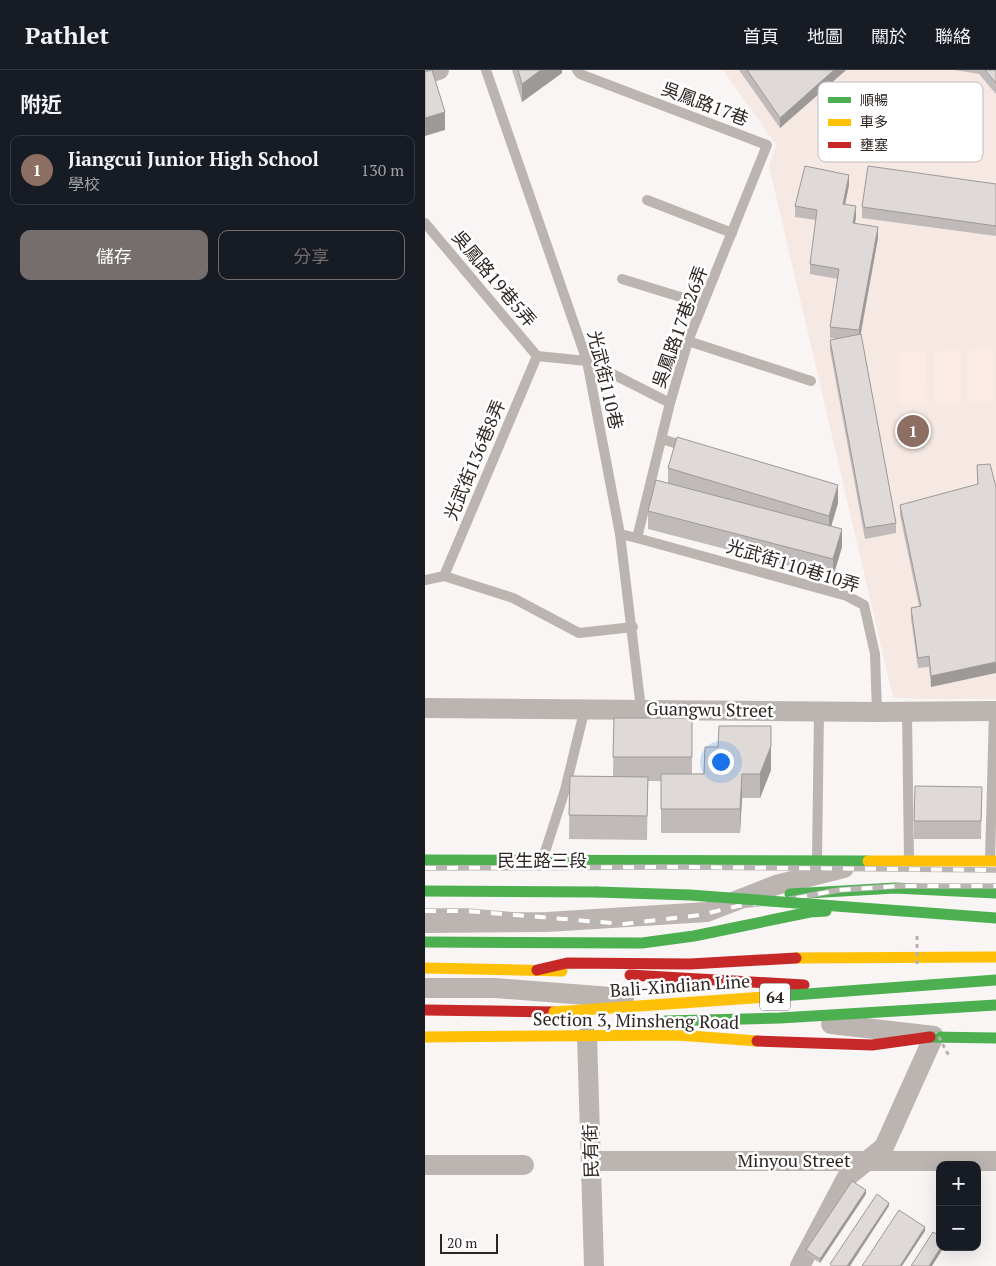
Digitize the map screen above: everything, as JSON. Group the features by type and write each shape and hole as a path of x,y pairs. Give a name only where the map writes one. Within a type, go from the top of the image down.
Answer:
{"main road":[{"path":"425,860 657,862 817,860 993,861"},
{"path":"633,872 657,862"},
{"path":"600,944 642,932 688,926 791,894 895,888 996,893"},
{"path":"425,891 691,895 996,918"},
{"path":"425,942 449,933 600,944 642,943 694,936 810,912 925,907 996,908"},
{"path":"600,944 638,952 673,951"},
{"path":"869,946 996,945"},
{"path":"537,970 567,963 690,964 801,958 996,957"},
{"path":"425,968 537,970 805,986 907,996 996,1010"},
{"name":"Bali-Xindian Line","path":"425,1010 554,1012 662,1003 834,994 996,980"},
{"path":"651,1020 780,1018 996,1005"},
{"path":"554,1012 632,1019"},
{"name":"Section 3, Minsheng Road","path":"425,1037 677,1035 785,1043 872,1045 934,1036 996,1038"}],"street":[{"path":"425,74 439,70"},
{"name":"Guangwu Street","path":"425,708 585,708 819,712 995,711"},
{"path":"425,923 449,933 547,922 707,912 776,884 868,861"},
{"path":"425,988 495,988 584,994 725,1009 934,1036 884,1147 847,1177 800,1266"},
{"name":"民有街","path":"587,1036 594,1266"},
{"name":"Minyou Street","path":"591,1161 996,1161"},
{"path":"425,1165 524,1165"}],"lane":[{"name":"光武街110巷","path":"486,70 587,361 621,534 641,709"},
{"name":"吳鳳路17巷","path":"577,70 580,74 767,145"},
{"name":"吳鳳路17巷26弄","path":"637,538 670,403 688,341 767,145"},
{"path":"647,200 732,234"},
{"name":"吳鳳路19巷5弄","path":"425,223 537,356"},
{"path":"622,279 703,304"},
{"path":"688,341 811,381"},
{"path":"537,356 587,361 670,403"},
{"name":"光武街136巷8弄","path":"443,576 537,356"},
{"path":"662,439 700,451"},
{"path":"621,534 637,538"},
{"name":"光武街110巷10弄","path":"637,538 847,596 864,605 875,654 877,712"},
{"path":"425,580 443,576 513,598 579,633 633,627"},
{"path":"543,860 565,790 585,708"},
{"path":"993,861 995,711"},
{"path":"817,860 819,712"},
{"path":"907,712 909,862"}],"shaded area":[{"path":"723,70 996,70 996,699 916,699 893,697 769,166 776,145"},
{"path":"994,348 994,402 967,402 967,349"},
{"path":"961,350 961,404 934,404 934,351"},
{"path":"899,351 926,351 927,404 900,405"}],"building":[{"path":"432,70 445,112 425,118 425,72"},
{"path":"518,70 541,70 522,84"},
{"path":"747,70 834,70 818,82 818,84 780,118"},
{"path":"985,70 996,70 996,83"},
{"path":"805,166 849,175 843,204 856,206 853,223 878,227 859,330 830,327 839,269 810,264 817,210 795,206"},
{"path":"868,166 996,184 996,226 862,207"},
{"path":"861,334 896,523 865,528 830,340"},
{"path":"677,437 838,485 829,516 668,468"},
{"path":"990,464 996,487 996,662 931,676 929,656 918,658 911,608 921,606 900,505 978,484 977,465"},
{"path":"656,480 842,529 833,559 648,511"},
{"path":"614,718 692,718 692,757 613,757"},
{"path":"719,726 771,726 771,746 760,774 742,774 740,809 661,809 661,774 704,774 705,747 718,747"},
{"path":"570,776 648,777 647,816 569,815"},
{"path":"915,786 982,787 981,821 914,821"},
{"path":"852,1181 866,1190 820,1259 806,1250"},
{"path":"877,1194 889,1203 847,1266 832,1266 830,1264"},
{"path":"899,1210 925,1227 900,1266 862,1266"},
{"path":"933,1232 936,1234 936,1251 938,1251 929,1266 911,1266"}],"railway":[{"path":"425,868 679,867 996,870"},
{"path":"425,911 467,911 624,924 700,915 738,906 774,902 839,890 899,886 996,886"}],"traffic: fast":[{"path":"425,860 868,861"},
{"path":"790,894 895,888 996,893"},
{"path":"425,891 597,892"},
{"path":"597,892 690,895 996,918"},
{"path":"425,942 642,943 694,936 810,912 826,911"},
{"path":"780,996 996,980"},
{"path":"665,1021 780,1018 996,1005"},
{"path":"930,1037 996,1038"}],"traffic: slow":[{"path":"868,861 996,861"},
{"path":"796,958 996,957"},
{"path":"425,968 562,971"},
{"path":"554,1012 780,996"},
{"path":"425,1037 677,1035 757,1041"}],"traffic: jam":[{"path":"537,970 567,963 690,964 796,958"},
{"path":"630,975 804,985"},
{"path":"425,1010 554,1012"},
{"path":"757,1041 872,1045 930,1037"}],"place":[{"name":"Jiangcui Junior High School","path":"913,431"}]}
